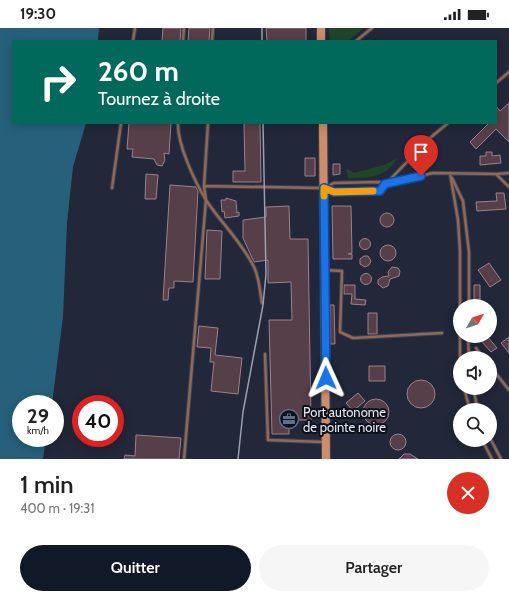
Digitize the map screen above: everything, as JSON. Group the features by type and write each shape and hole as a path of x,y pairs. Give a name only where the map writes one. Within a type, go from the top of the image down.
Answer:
{"street":[{"path":"320,28 321,40"},
{"path":"323,124 326,459"}],"lane":[{"path":"133,40 135,28"},
{"path":"183,40 184,28"},
{"path":"212,40 213,28"},
{"path":"357,40 372,28"},
{"path":"497,82 509,72"},
{"path":"112,188 122,124"},
{"path":"178,124 177,133 182,150 206,200 241,243 255,269 262,303"},
{"path":"184,459 206,200 204,186 208,124"},
{"path":"204,186 324,188 334,192 380,191 430,138 447,124"},
{"path":"324,188 334,183 380,182 385,184 432,173 509,173"},
{"path":"450,174 463,201 469,252 469,299"},
{"path":"450,174 458,220 460,251 460,351"},
{"path":"496,174 509,188"},
{"path":"325,270 342,271 340,332 353,338 442,333"},
{"path":"265,354 268,440 326,442"},
{"path":"497,375 509,390"},
{"path":"486,447 492,459"},
{"path":"495,447 501,459"}],"green space":[{"path":"329,28 364,28 349,40 330,40"},
{"path":"397,158 388,170 376,176 348,178 346,168 354,173 384,165"}],"water":[{"path":"0,28 99,28 98,40 12,40 12,124 86,124 73,167 67,223 63,317 53,395 12,395 12,447 45,447 43,459 0,459"}],"building":[{"path":"163,28 181,28 180,40 162,40"},
{"path":"189,28 210,28 209,40 188,40"},
{"path":"266,28 306,28 306,40 267,40"},
{"path":"509,103 509,142 496,129 476,149 470,142 488,124 497,124 497,107 500,111"},
{"path":"129,124 171,124 169,154 164,153 165,160 162,166 157,165 154,159 132,157 133,149 127,149"},
{"path":"244,124 260,124 261,182 233,182 233,171 245,171"},
{"path":"486,152 492,152 492,156 500,155 501,163 480,165 480,156 486,156"},
{"path":"305,158 315,158 315,176 305,176"},
{"path":"333,164 340,164 340,174 333,175"},
{"path":"146,174 158,175 156,199 145,199"},
{"path":"170,185 196,187 198,191 193,282 174,281 174,288 169,288 168,300 163,300"},
{"path":"496,193 504,193 506,209 477,211 476,202 497,201"},
{"path":"226,198 236,201 237,213 239,212 239,216 225,218 224,211 222,212 221,200 226,200"},
{"path":"289,206 290,239 308,239 311,420 289,420 289,434 272,434 269,320 292,320 291,282 268,283 268,260 254,262 243,238 243,220 266,217 266,207"},
{"path":"332,206 351,206 352,253 348,254 352,254 352,259 333,259"},
{"path":"384,213 390,213 394,217 394,223 390,227 384,227 380,223 380,217"},
{"path":"207,230 222,231 220,279 205,279"},
{"path":"363,239 367,239 369,240 369,248 363,249 360,246 360,242"},
{"path":"388,245 394,247 396,253 394,259 388,261 382,259 380,253 382,247"},
{"path":"364,256 368,256 371,261 369,265 365,267 360,264 360,259"},
{"path":"489,263 501,280 490,287 478,270"},
{"path":"392,267 398,268 400,271 399,276 390,279 388,286 383,288 378,284 378,280 382,277 389,276 388,272"},
{"path":"366,273 370,275 372,279 370,283 366,285 362,283 360,279 362,275"},
{"path":"344,285 355,285 355,299 366,300 365,305 351,304 352,294 344,294"},
{"path":"474,285 480,285 480,299 474,299"},
{"path":"330,305 334,305 335,344 330,344"},
{"path":"368,313 377,313 377,334 368,334"},
{"path":"199,326 218,328 215,355 242,358 238,394 211,391 214,362 210,362 211,348 197,347"},
{"path":"509,337 509,353 501,343"},
{"path":"483,343 493,343 497,348 490,351"},
{"path":"369,366 385,366 385,381 369,381"},
{"path":"421,380 427,381 431,384 434,388 434,400 431,404 427,407 421,408 415,407 411,404 408,400 407,394 408,388 411,384 415,381"},
{"path":"358,393 365,401 353,411 346,403"},
{"path":"376,399 385,403 389,412 385,421 376,425 367,421 363,412 367,403"},
{"path":"395,434 401,434 406,439 404,448 401,450 395,450 390,445 390,439"},
{"path":"136,435 181,438 179,459 124,459 125,455 135,456"},
{"path":"404,454 410,454 418,459 399,459"}],"railway":[{"path":"262,28 262,40"},
{"path":"238,459 243,412 263,305 266,274 263,124"}],"slow traffic":[{"path":"324,196 324,188 334,192 373,191"}],"place":[{"name":"Port autonome de pointe noire","path":"289,419"}],"route":[{"path":"326,378 324,188 334,192 380,191 385,184 421,176"}]}
